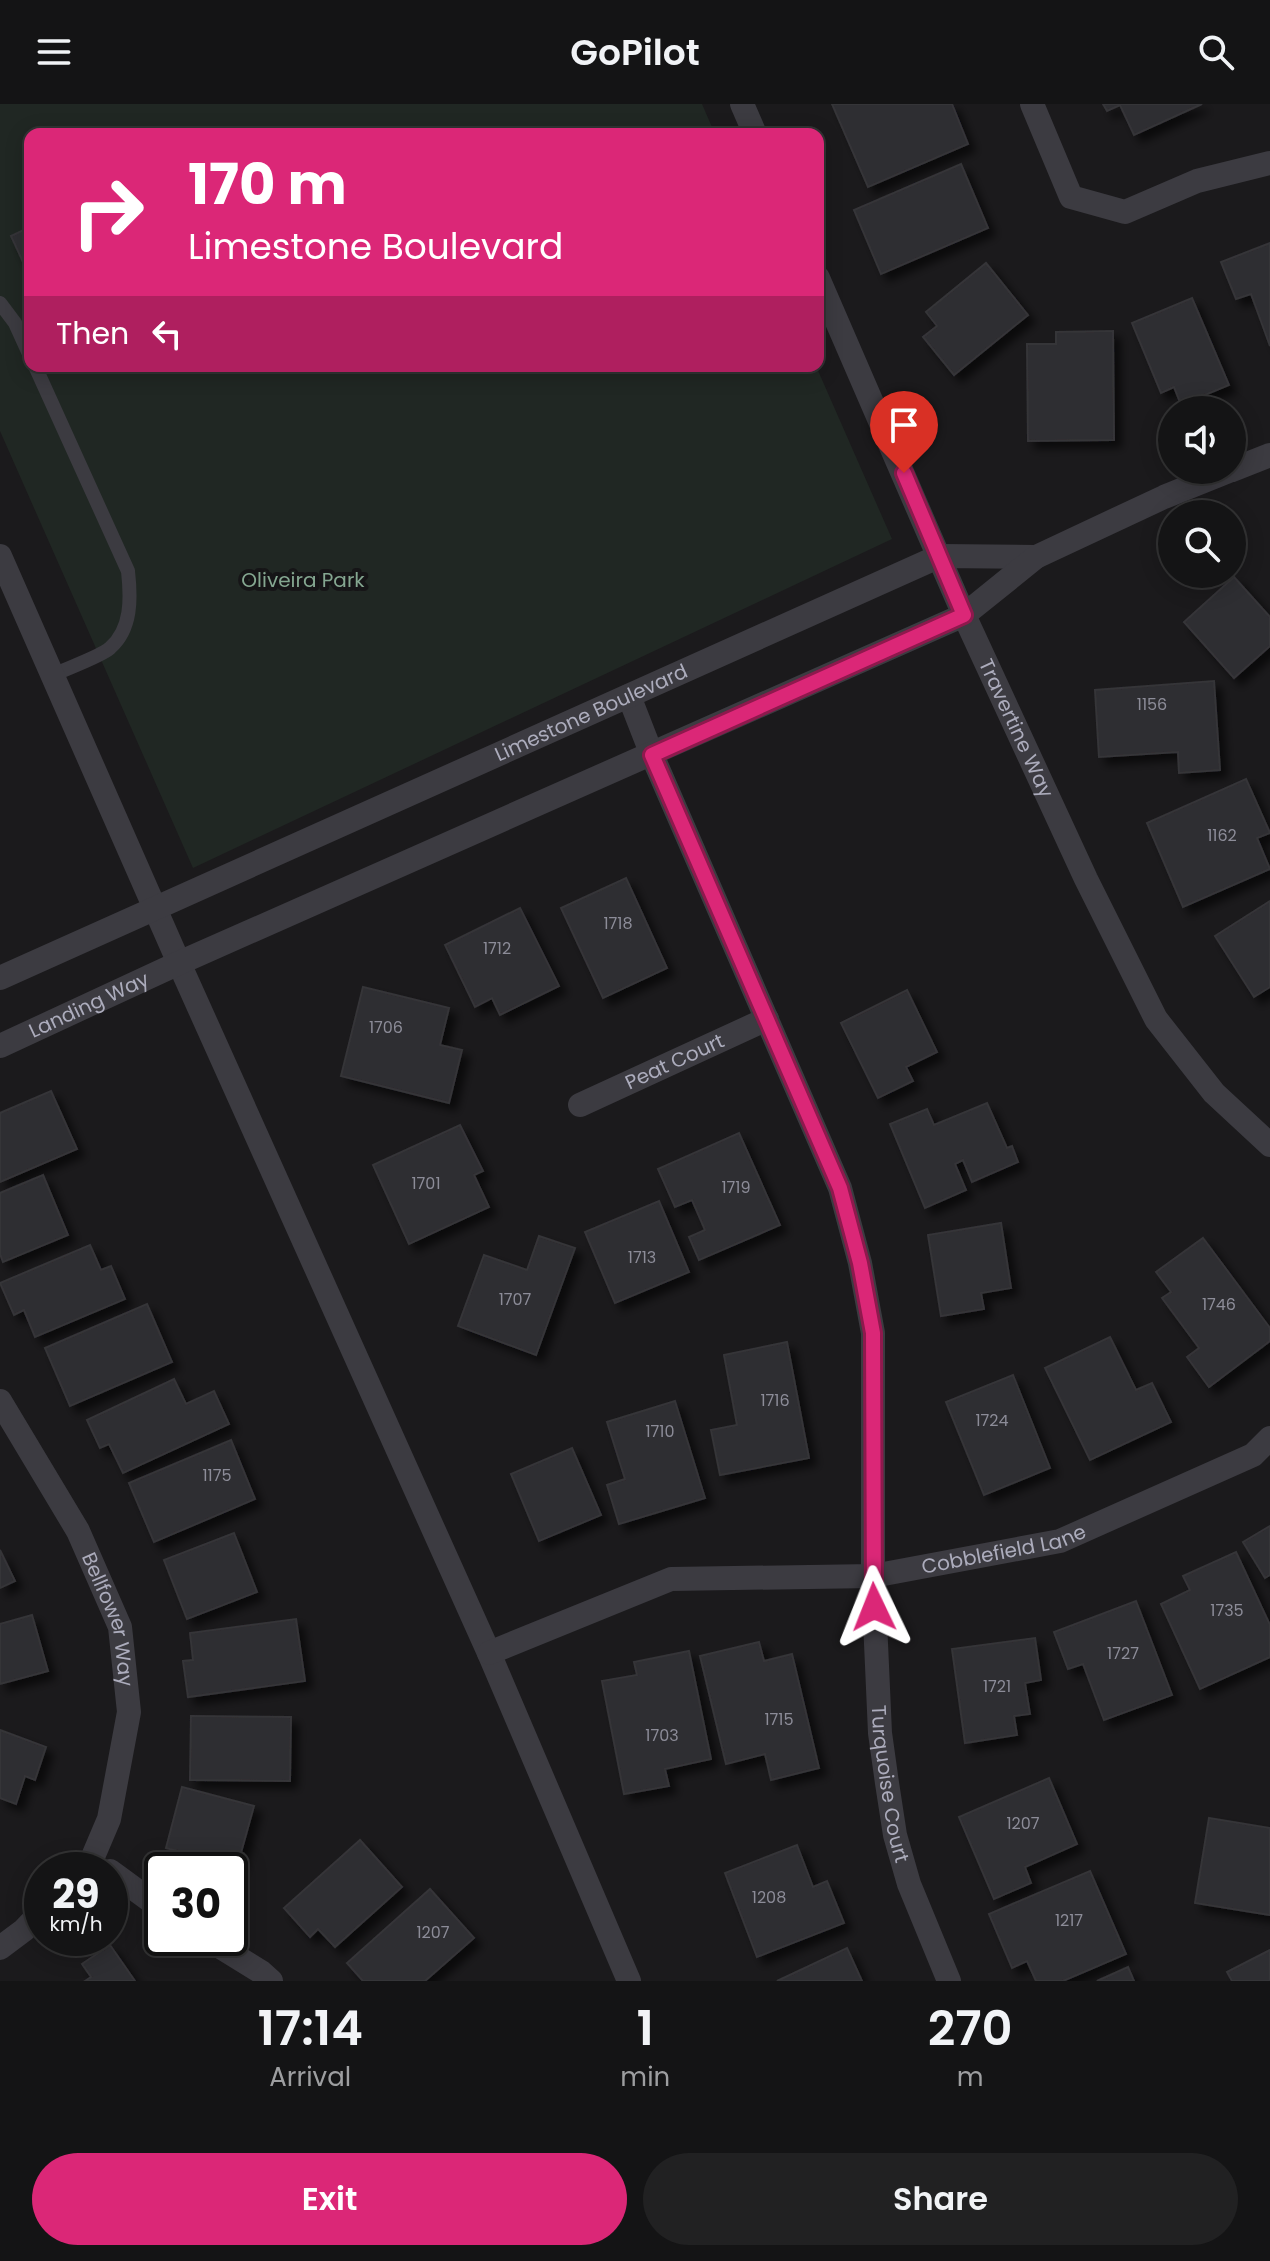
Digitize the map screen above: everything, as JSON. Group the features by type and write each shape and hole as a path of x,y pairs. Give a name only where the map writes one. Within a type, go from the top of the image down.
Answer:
{"street":[{"path":"742,104 752,128"},
{"path":"1032,104 1071,197 1125,212 1197,181 1270,163"},
{"name":"Travertine Way","path":"824,292 964,615 1086,879 1156,1019 1214,1093 1270,1145"},
{"name":"Limestone Boulevard","path":"1246,464 1270,455"},
{"name":"Limestone Boulevard","path":"179,963 964,615 1036,557 1197,484"},
{"path":"0,556 489,1653 629,1981"},
{"name":"Limestone Boulevard","path":"156,908 940,556 1036,557"},
{"name":"Turquoise Court","path":"629,696 840,1188 860,1263 873,1333 873,1576 880,1733 895,1835 909,1884 949,1981"},
{"path":"0,978 156,908"},
{"name":"Landing Way","path":"0,1046 179,963"},
{"name":"Peat Court","path":"580,1105 767,1019"},
{"name":"Bellfower Way","path":"0,1401 8,1434 78,1531 120,1627 129,1712 102,1852"},
{"name":"Cobblefield Lane","path":"489,1653 671,1579 873,1576 1060,1541 1253,1455 1270,1438"},
{"path":"0,1948 24,1930"},
{"path":"235,1956 271,1981"}],"lane":[{"path":"0,303 15,323 24,343"},
{"path":"38,372 128,571 131,597 126,626 110,649 53,675"}],"green space":[{"name":"Oliveira Park","path":"0,104 702,104 712,128 24,128 24,372 819,372 892,539 193,868 0,431"}],"building":[{"path":"832,104 952,104 968,144 868,187"},
{"path":"1103,104 1202,104 1134,135 1120,105 1107,111"},
{"path":"961,164 988,228 881,274 854,210"},
{"path":"24,230 24,264 11,236"},
{"path":"1270,243 1270,346 1251,294 1236,299 1221,262"},
{"path":"986,263 1028,315 954,375 923,337 937,326 926,312"},
{"path":"1192,298 1229,385 1203,396 1178,396 1174,387 1161,393 1132,323"},
{"path":"1113,331 1114,440 1028,441 1027,344 1056,344 1056,332"},
{"path":"1222,588 1244,588 1270,617 1270,646 1234,678 1184,622"},
{"path":"1214,681 1220,770 1179,773 1178,752 1099,757 1095,690"},
{"path":"1246,779 1270,833 1257,838 1270,869 1183,907 1147,823"},
{"path":"626,878 667,968 603,998 561,908"},
{"path":"1270,901 1270,987 1254,997 1215,936"},
{"path":"520,908 559,986 500,1015 492,998 475,1007 445,945"},
{"path":"363,987 449,1008 440,1045 462,1050 449,1103 341,1076"},
{"path":"907,990 937,1052 906,1067 913,1081 878,1098 841,1023"},
{"path":"51,1091 77,1149 0,1182 0,1113"},
{"path":"987,1103 1007,1148 1012,1146 1018,1162 972,1182 963,1160 955,1164 966,1190 925,1208 890,1124 927,1109 934,1125"},
{"path":"460,1125 483,1171 474,1175 489,1207 409,1244 373,1165"},
{"path":"739,1133 780,1225 699,1260 689,1237 705,1230 692,1200 675,1207 658,1169"},
{"path":"43,1175 68,1235 3,1262 0,1254 0,1193"},
{"path":"659,1201 689,1272 615,1303 585,1232"},
{"path":"1001,1223 1011,1288 981,1293 984,1309 941,1316 928,1235"},
{"path":"539,1236 575,1248 536,1355 458,1326 484,1255 527,1270"},
{"path":"1203,1238 1270,1328 1270,1341 1209,1387 1187,1357 1199,1348 1162,1298 1171,1292 1156,1272"},
{"path":"90,1245 101,1270 111,1266 125,1299 35,1337 24,1310 14,1315 0,1283"},
{"path":"147,1304 172,1362 70,1406 45,1348"},
{"path":"1110,1337 1136,1390 1152,1383 1171,1422 1090,1460 1045,1368"},
{"path":"787,1342 809,1458 720,1475 711,1430 737,1425 724,1355"},
{"path":"1013,1375 1050,1468 984,1495 946,1402"},
{"path":"174,1379 186,1404 214,1391 229,1424 123,1473 109,1444 100,1448 87,1420"},
{"path":"675,1401 705,1498 619,1524 607,1485 625,1479 607,1422"},
{"path":"231,1440 255,1499 154,1542 129,1483"},
{"path":"572,1448 601,1515 539,1541 511,1474"},
{"path":"1270,1526 1270,1575 1265,1578 1243,1542"},
{"path":"234,1533 257,1592 187,1619 164,1560"},
{"path":"0,1550 15,1581 0,1588"},
{"path":"1236,1552 1270,1625 1270,1657 1200,1689 1161,1604 1190,1590 1183,1576"},
{"path":"1136,1601 1172,1695 1104,1720 1083,1664 1068,1669 1054,1632"},
{"path":"32,1615 48,1671 0,1684 0,1624"},
{"path":"296,1619 305,1681 188,1697 183,1661 193,1660 190,1633"},
{"path":"1035,1638 1041,1680 1025,1683 1030,1714 1014,1716 1017,1735 965,1743 952,1649"},
{"path":"759,1642 764,1661 792,1654 819,1768 771,1780 765,1754 726,1764 700,1656"},
{"path":"689,1651 711,1759 665,1769 669,1786 624,1794 602,1681 637,1675 634,1662"},
{"path":"191,1716 291,1717 290,1781 190,1780"},
{"path":"0,1730 46,1747 35,1780 25,1776 16,1804 0,1798"},
{"path":"1049,1778 1077,1844 1025,1867 1031,1883 994,1899 959,1817"},
{"path":"182,1787 254,1806 241,1852 181,1852 166,1848"},
{"path":"1209,1818 1270,1828 1270,1915 1195,1903"},
{"path":"360,1840 402,1887 335,1947 318,1929 310,1937 284,1908"},
{"path":"797,1845 813,1887 827,1881 844,1923 757,1957 725,1873"},
{"path":"1090,1871 1126,1954 1063,1981 1036,1981 1027,1961 1012,1968 989,1914"},
{"path":"430,1889 474,1938 425,1981 363,1981 347,1963"},
{"path":"847,1948 862,1981 777,1981"},
{"path":"1270,1950 1270,1981 1232,1981 1227,1972"},
{"path":"94,1956 118,1956 135,1981 85,1981 91,1977 82,1964"},
{"path":"1128,1967 1134,1981 1097,1981"}],"route":[{"path":"874,1607 873,1333 860,1263 840,1188 652,755 964,615 904,473"}]}
